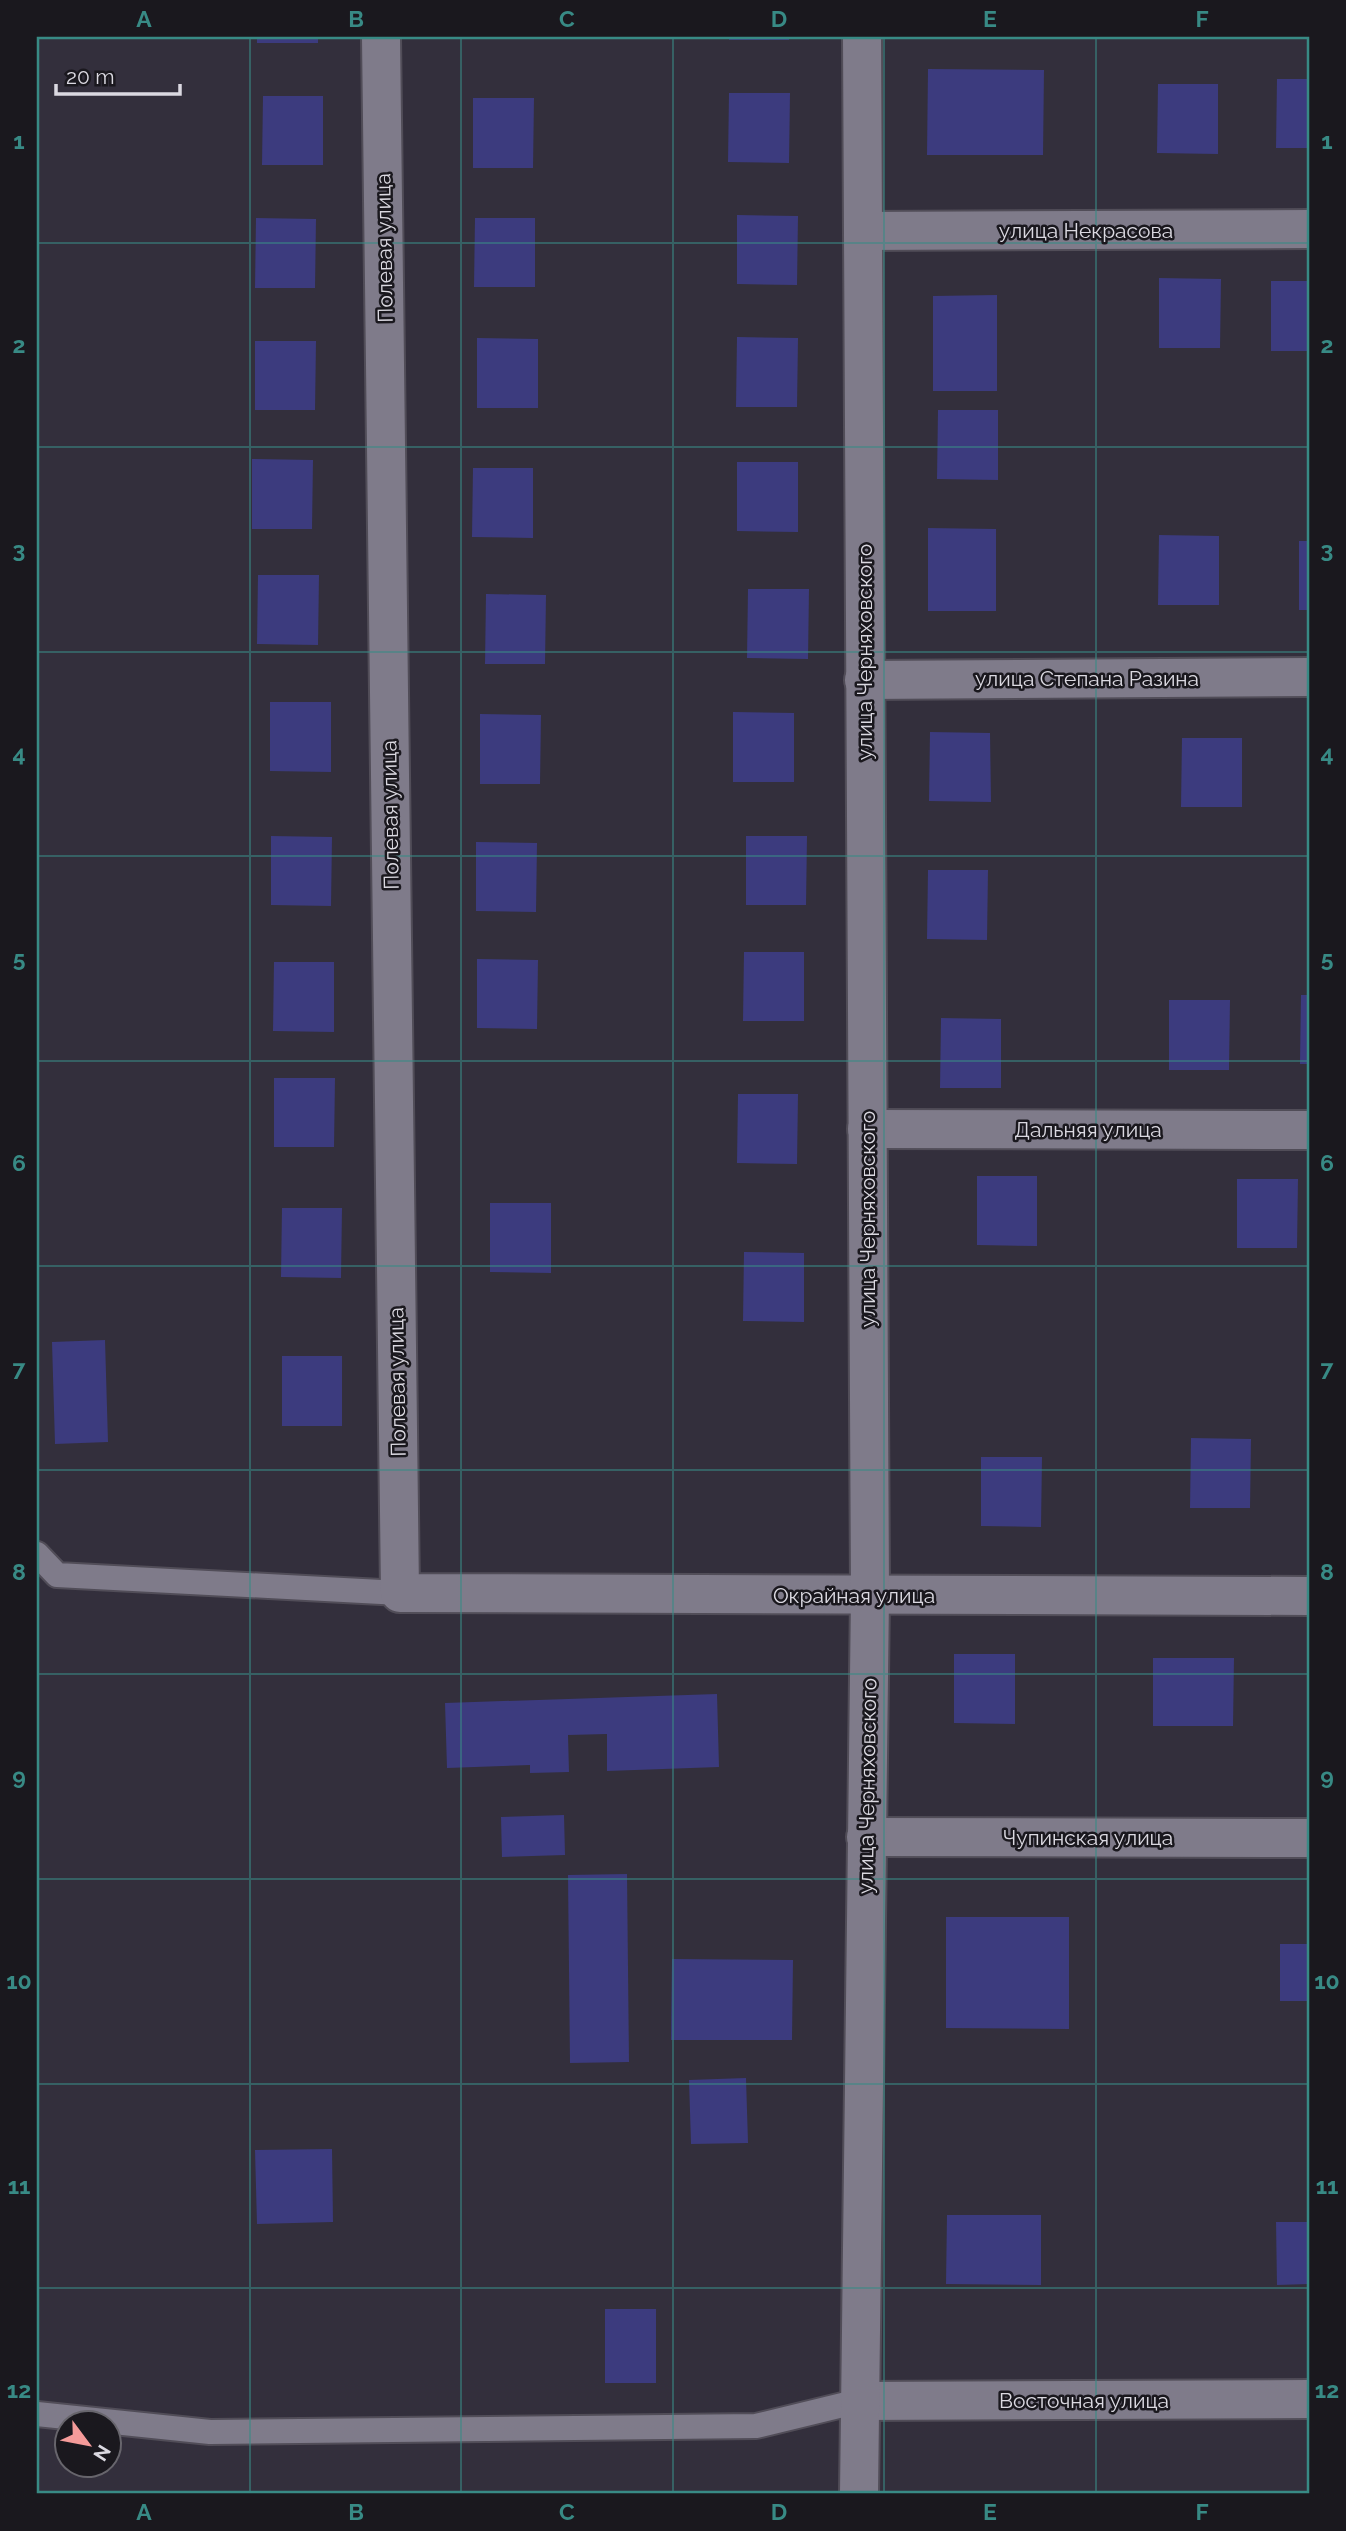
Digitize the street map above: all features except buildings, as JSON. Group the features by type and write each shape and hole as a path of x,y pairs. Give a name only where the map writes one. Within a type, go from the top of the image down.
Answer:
{"street":[{"name":"Полевая улица","path":"381,37 400,1593"},
{"name":"улица Черняховского","path":"859,2494 870,1595 862,37"},
{"name":"улица Некрасова","path":"863,231 1309,229"},
{"name":"улица Степана Разина","path":"864,680 1309,677"},
{"name":"Дальняя улица","path":"867,1129 1309,1130"},
{"name":"Окрайная улица","path":"400,1593 1309,1596"},
{"name":"Чупинская улица","path":"866,1837 1309,1838"},
{"name":"Восточная улица","path":"859,2401 1309,2399"}],"lane":[{"path":"37,1554 47,1580 400,1593"},
{"path":"37,2414 210,2432 756,2426 859,2401"}]}
